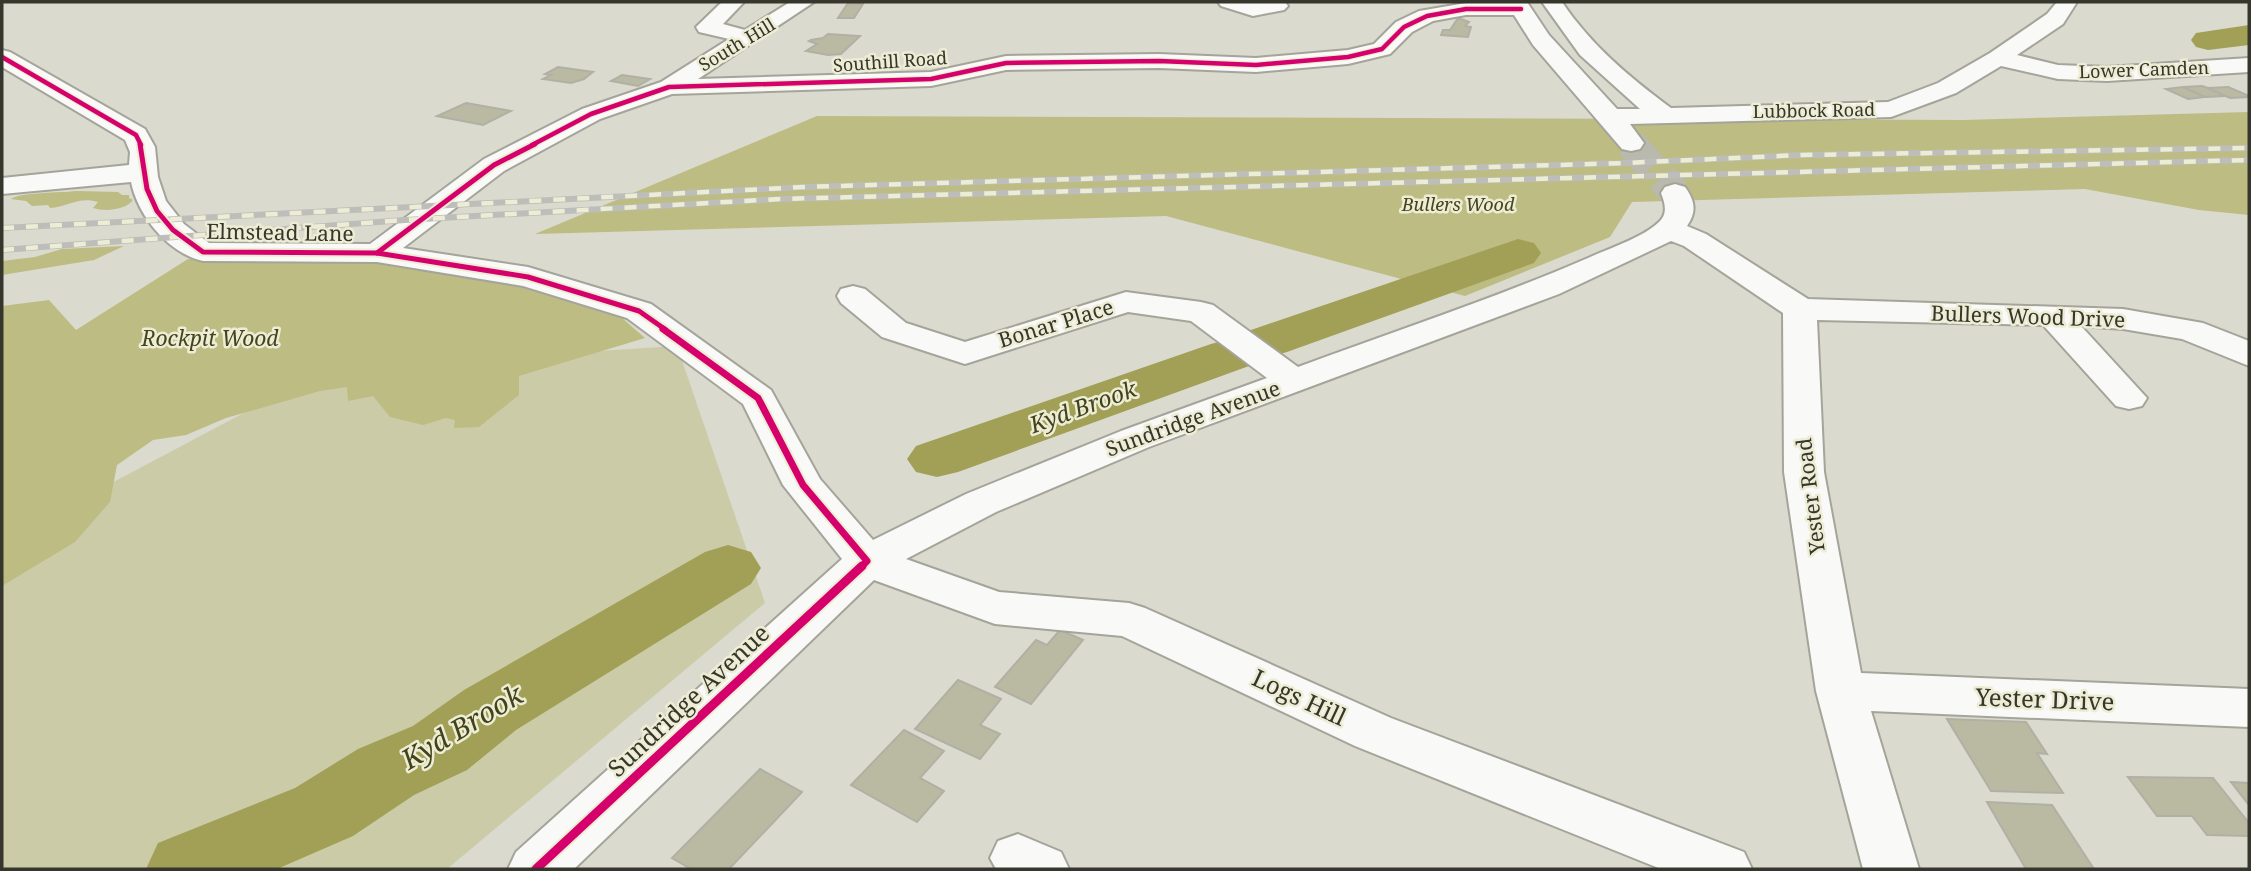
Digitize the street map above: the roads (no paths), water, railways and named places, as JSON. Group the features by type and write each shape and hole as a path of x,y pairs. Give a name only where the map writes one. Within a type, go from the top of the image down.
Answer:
{"street":[{"path":"734,2 707,27 748,37"},
{"name":"South Hill","path":"669,87 804,2"},
{"path":"1228,2 1253,10 1277,6 1275,2"},
{"path":"1552,2 1572,33 1598,63 1663,114"},
{"name":"Lubbock Road","path":"1613,117 1891,109 1947,88 1998,58 2055,19 2067,2"},
{"path":"1519,6 1536,34 1613,117 1631,143"},
{"name":"Southill Road","path":"377,253 494,165 591,114 669,87 931,79 1006,64 1159,61 1256,65 1348,57 1382,49 1404,27 1427,16 1466,9 1519,6"},
{"name":"Elmstead Lane","path":"2,57 136,135 145,150 144,172 153,207 184,242 203,252 377,253 528,277 639,311 758,398 803,485 867,561"},
{"name":"Lower Camden","path":"1998,58 2058,72 2107,74 2249,65"},
{"path":"2,186 144,172"},
{"path":"1675,193 1680,205 1679,217 1670,230 1695,240 1800,309"},
{"name":"Sundridge Avenue","path":"536,869 867,561 981,503 1135,439 1548,287 1670,230"},
{"name":"Bonar Place","path":"853,296 894,330 965,353 1126,302 1201,312 1295,381"},
{"name":"Bullers Wood Drive","path":"1800,309 2052,315 2158,323 2244,344"},
{"name":"Yester Road","path":"1800,309 1804,472 1840,691 1891,869"},
{"path":"2052,315 2129,398"},
{"name":"Logs Hill","path":"867,561 995,608 1129,620 1373,732 1724,869"},
{"name":"Yester Drive","path":"1840,691 2249,708"}],"waterway":[{"name":"Kyd Brook","path":"2208,40 2249,35"},
{"name":"Kyd Brook","path":"1269,341 1518,253"},
{"name":"Kyd Brook","path":"937,459 1230,355"},
{"name":"Kyd Brook","path":"188,869 324,812 386,772 440,748 490,710 728,568"}],"tunnel":[{"path":"1631,144 1675,193"}],"railway":[{"path":"2,228 804,187 1625,163 1802,155 2249,148"},
{"path":"2,250 405,220 780,199 2249,160"}],"park label":[{"name":"Bullers Wood","path":"1458,205"},
{"name":"Rockpit Wood","path":"210,339"}]}
